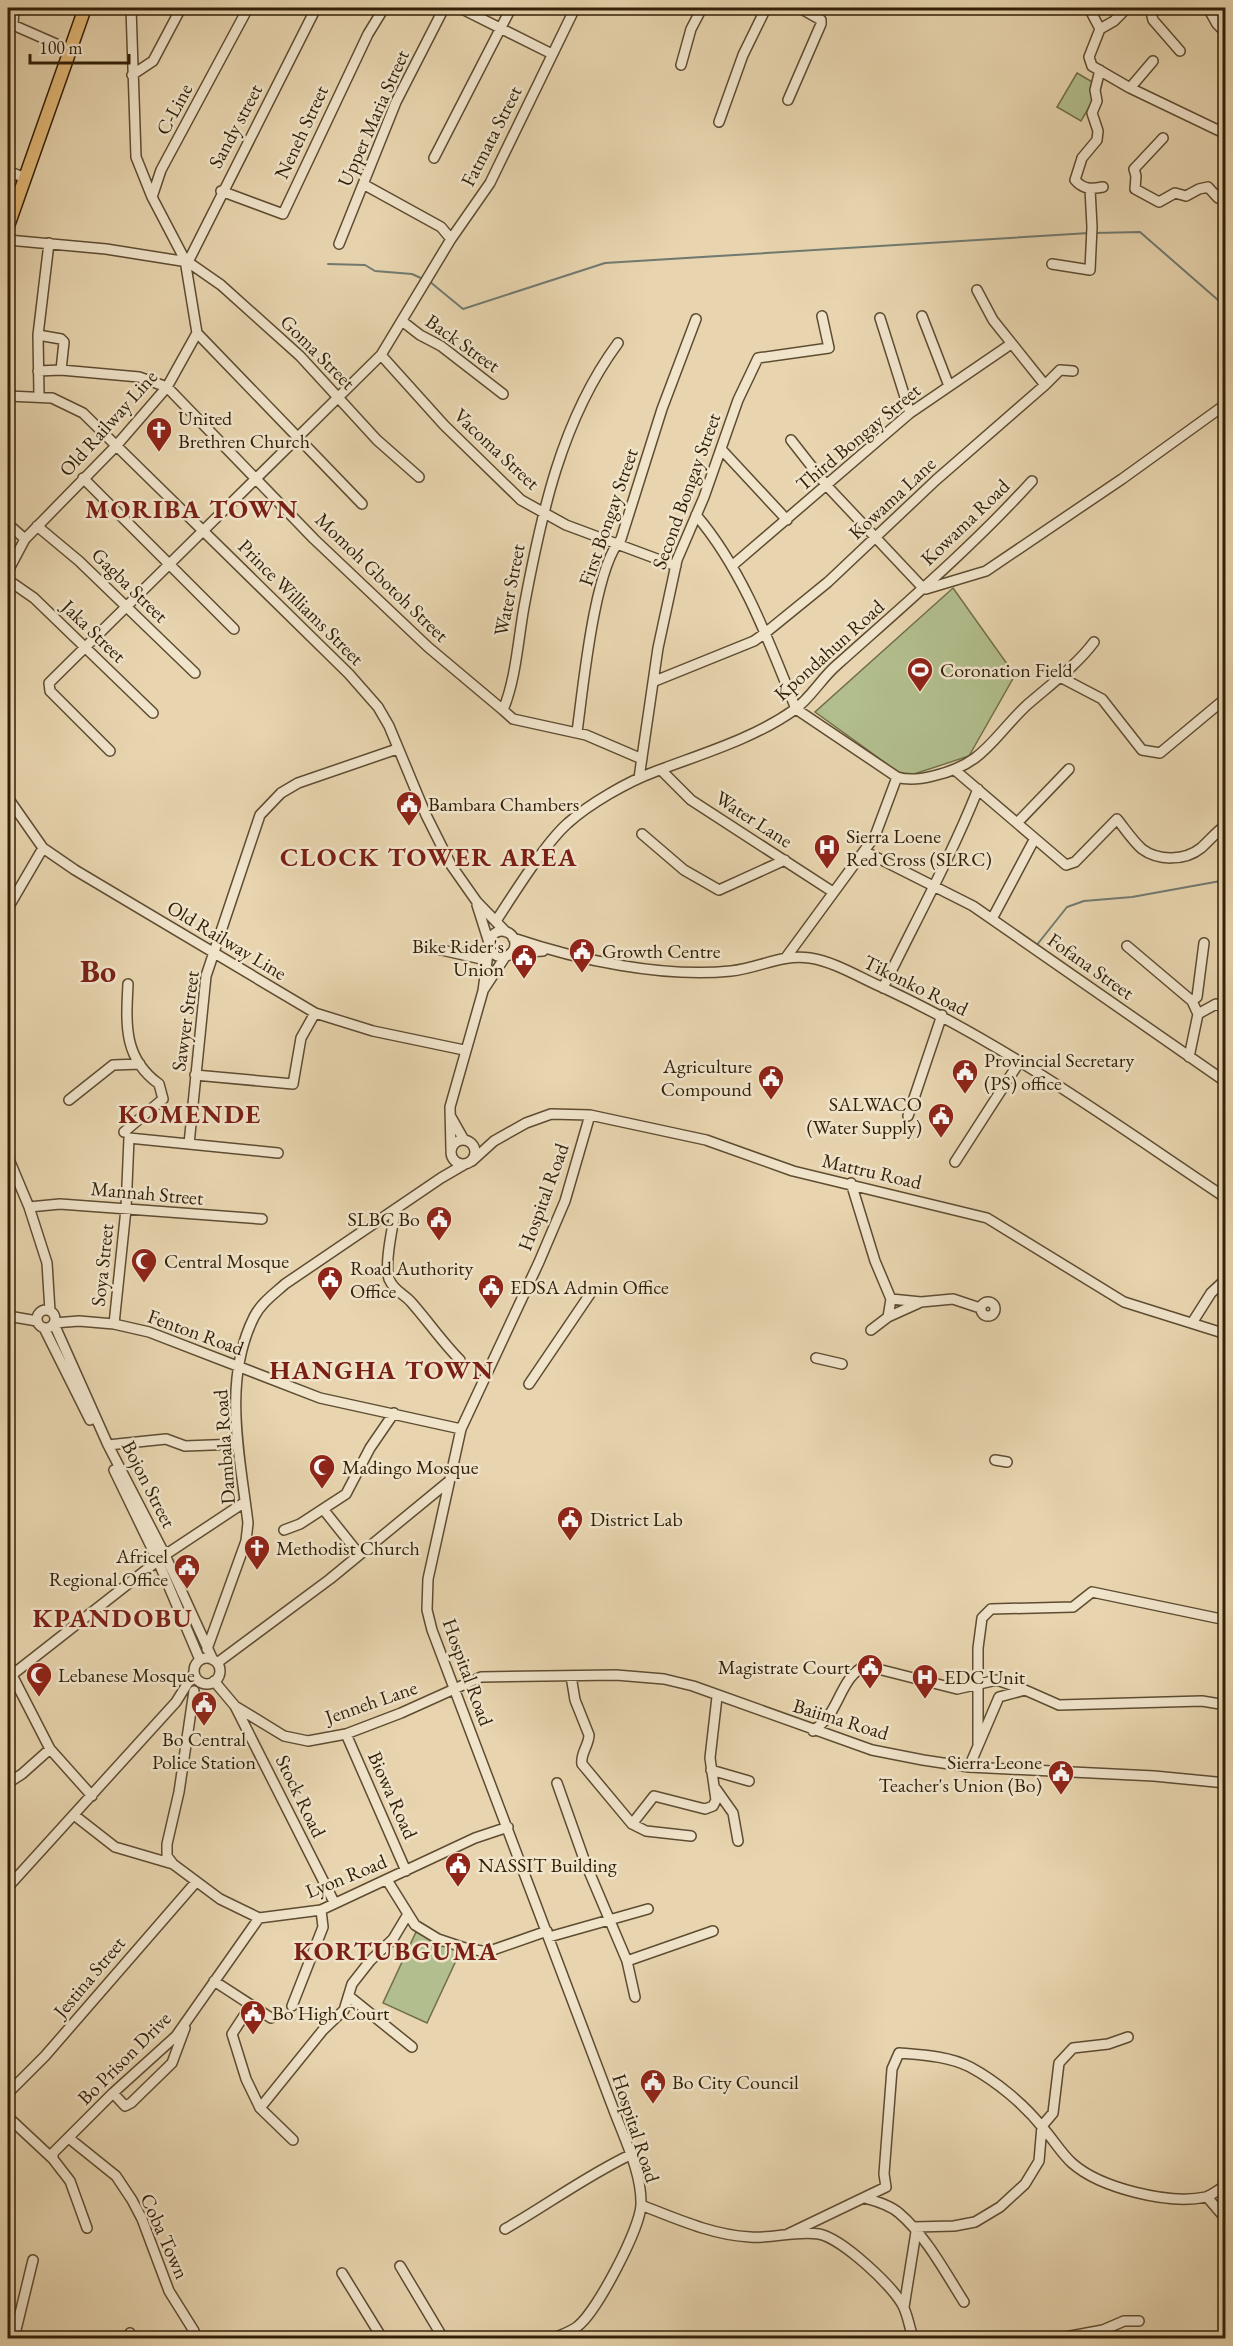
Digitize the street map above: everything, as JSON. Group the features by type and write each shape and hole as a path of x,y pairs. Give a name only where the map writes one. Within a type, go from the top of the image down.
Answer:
{"main road":[{"path":"8,222 85,8"}],"street":[{"path":"14,8 10,29 70,50"},
{"path":"131,8 136,157 152,197 187,261 197,333 362,504"},
{"path":"132,75 153,61 181,8"},
{"name":"C-Line","path":"152,197 162,170 248,8"},
{"name":"Sandy street","path":"187,261 316,8"},
{"name":"Neneh Street","path":"221,191 283,214 368,34 384,8"},
{"name":"Upper Maria Street","path":"339,244 396,102 444,8"},
{"path":"460,8 552,54"},
{"name":"Fatmata Street","path":"434,158 512,8"},
{"name":"Fatmata Street","path":"110,751 50,691 49,683 381,355 451,239 490,183 575,8"},
{"path":"681,65 691,29 702,8"},
{"path":"719,122 743,56 766,8"},
{"path":"788,100 821,24 821,20 800,8"},
{"path":"1089,8 1100,29"},
{"path":"1127,8 1114,21 1100,29 1089,62 1130,88 1226,135"},
{"path":"1150,8 1153,20 1180,51"},
{"path":"1208,8 1216,24 1226,33"},
{"path":"1130,88 1153,61"},
{"path":"1100,70 1095,90 1097,100 1092,113 1098,131 1097,140 1082,158 1075,180 1082,187 1090,189 1103,187"},
{"path":"1163,138 1134,169 1135,189 1160,202 1175,193 1186,196 1208,187 1218,198 1226,197"},
{"path":"8,171 24,178"},
{"path":"363,184 441,227 451,239"},
{"path":"1052,264 1090,270 1092,227 1090,189"},
{"path":"8,240 187,261"},
{"path":"39,395 38,335 49,243"},
{"name":"Goma Street","path":"187,261 221,285 300,356 377,440 419,477"},
{"path":"977,290 993,320 1045,385"},
{"name":"Second Bongay Street","path":"639,778 655,681 658,648 676,566 738,400 758,358 826,350 830,344 822,316"},
{"path":"922,316 949,386"},
{"path":"880,318 910,413"},
{"name":"First Bongay Street","path":"577,732 590,637 611,551 621,539 662,409 696,319"},
{"name":"Back Street","path":"402,321 420,335 441,346 504,394"},
{"name":"Old Railway Line","path":"8,571 25,539 116,446 167,387 197,333"},
{"path":"38,335 63,341 61,370"},
{"name":"Water Street","path":"503,710 543,513 554,475 598,369 618,343"},
{"name":"Third Bongay Street","path":"733,565 910,413 1011,344"},
{"name":"Vacoma Street","path":"381,355 444,425 521,500 566,525 676,566"},
{"name":"Momoh Gbotoh Street","path":"38,371 61,370 139,377 167,387 257,477 314,539 366,589 428,647 503,710"},
{"name":"Kowama Lane","path":"655,681 754,641 764,634 877,538 936,480 1060,370 1072,371"},
{"name":"Prince Williams Street","path":"8,396 39,395 74,407 358,684 378,707 451,865 477,902"},
{"name":"Prince Williams Street","path":"8,404 26,396"},
{"path":"791,440 827,486 924,589 986,571 1122,479 1226,404"},
{"path":"721,449 787,520"},
{"path":"83,478 234,629"},
{"name":"Kowama Road","path":"924,589 948,562 1000,517 1032,481"},
{"path":"696,515 718,540 733,565 796,709 897,777 915,780 956,771 975,761 1025,708 1083,656 1094,642"},
{"path":"8,525 25,539"},
{"name":"Gagba Street","path":"38,526 79,561 195,673"},
{"name":"Jaka Street","path":"8,580 34,598 153,713"},
{"name":"Kpondahun Road","path":"639,778 654,770 716,749 796,709 835,666 924,589"},
{"path":"1060,677 1102,699 1142,750 1160,753 1226,698"},
{"path":"503,710 513,719 577,732 642,759"},
{"name":"Sawyer Street","path":"189,1144 195,1075 205,1006 203,995 206,976 254,828 266,807 298,783 398,749"},
{"path":"1018,822 1069,769"},
{"name":"Water Lane","path":"654,770 691,800 833,892"},
{"path":"956,771 1066,865 1075,862 1117,819 1143,849 1161,858 1184,857 1201,848 1208,838 1226,825"},
{"path":"787,956 875,836 897,777"},
{"path":"496,921 568,823 639,778"},
{"path":"883,988 933,884 953,850 978,789"},
{"name":"Old Railway Line","path":"8,798 43,848 75,870 315,1013 373,1031 464,1050"},
{"path":"642,834 684,870 719,890 762,873 785,860"},
{"path":"992,919 1034,840"},
{"path":"8,908 43,848"},
{"path":"762,873 771,850"},
{"name":"Fofana Street","path":"864,851 933,884 992,919 1226,1082"},
{"path":"477,902 509,935 514,947 483,991"},
{"path":"477,902 489,945 495,955 548,950"},
{"path":"449,1115 465,1140 475,1149 468,1163 457,1163 451,1153 449,1115 464,1050 483,991 486,960 494,934 509,935 548,950"},
{"path":"1192,1001 1197,997 1204,943"},
{"path":"1127,946 1192,1001 1198,1014 1189,1057"},
{"path":"428,947 486,960"},
{"name":"Tikonko Road","path":"548,950 640,968 687,973 732,971 787,956 813,958 942,1015 1020,1061 1226,1198"},
{"path":"127,1135 163,1099 159,1084 148,1076 130,1047 126,1018 128,984"},
{"path":"1198,1014 1216,1004 1226,1009"},
{"path":"195,1075 293,1084 301,1038 315,1013"},
{"path":"908,1116 942,1015"},
{"path":"955,1162 1020,1061"},
{"path":"69,1100 113,1065 140,1064"},
{"name":"Mattru Road","path":"468,1163 494,1141 542,1117 560,1113 590,1115 706,1140 793,1171 987,1218 1124,1302 1226,1334"},
{"name":"Hospital Road","path":"590,1115 560,1212 461,1429 428,1579 427,1610 432,1630 630,2155 641,2205"},
{"path":"127,1135 278,1153"},
{"name":"Soya Street","path":"114,1324 126,1209 127,1135"},
{"path":"451,1153 456,1142 465,1140"},
{"name":"Mattru Road","path":"465,1140 494,1141"},
{"name":"Dambala Road","path":"441,1178 451,1153"},
{"path":"8,1157 29,1207 47,1263 50,1311 54,1315 47,1324 41,1312 50,1311"},
{"name":"Dambala Road","path":"194,1673 246,1541 248,1523 235,1403 238,1367 254,1317 266,1300 285,1284 441,1178 468,1163"},
{"path":"851,1184 875,1261 891,1299 888,1317"},
{"name":"Mannah Street","path":"29,1207 60,1204 262,1220"},
{"path":"396,1209 391,1232 388,1277 397,1292 410,1300 437,1337 460,1360"},
{"path":"1192,1323 1211,1293 1226,1279"},
{"path":"529,1384 590,1294"},
{"path":"891,1299 921,1302 952,1299 980,1308"},
{"path":"871,1330 888,1317 921,1302"},
{"name":"Fenton Road","path":"8,1316 47,1324 79,1321 114,1324 151,1332 329,1401 461,1429"},
{"name":"Bojon Street","path":"47,1324 108,1445 202,1650 215,1662"},
{"name":"Bojon Street","path":"47,1324 161,1558"},
{"path":"816,1358 842,1364"},
{"path":"284,1530 300,1524 346,1494 370,1448 394,1413"},
{"path":"108,1445 166,1439 185,1446 238,1444"},
{"path":"995,1460 1007,1462"},
{"path":"176,1702 204,1684 214,1681 219,1674 215,1662 330,1579 448,1482"},
{"path":"92,1796 50,1749 10,1677 161,1558 245,1502"},
{"path":"323,1509 359,1554"},
{"path":"978,1744 980,1683 978,1648 982,1618 991,1609 1073,1607 1092,1592 1226,1620"},
{"path":"813,1731 827,1718 852,1676 858,1669 866,1666 957,1689 998,1680 1059,1705 1202,1701 1226,1705"},
{"path":"194,1673 198,1681 204,1684"},
{"path":"8,1887 176,1702 194,1673"},
{"name":"Baiima Road","path":"455,1690 482,1677 616,1675 664,1679 693,1686 717,1697 872,1750 969,1767 1154,1776 1226,1783"},
{"path":"571,1676 575,1700 589,1735 581,1759 582,1764 632,1824 646,1831 691,1836"},
{"path":"214,1681 235,1706"},
{"name":"Jenneh Lane","path":"235,1706 261,1724 293,1739 308,1741 346,1734 455,1690"},
{"path":"969,1767 999,1697 1025,1690"},
{"path":"194,1691 179,1792 166,1856 173,1864 220,1899 259,1918"},
{"path":"632,1824 654,1796 705,1809 712,1806 716,1800 716,1789 711,1770 717,1697"},
{"name":"Stock Road","path":"235,1706 334,1902"},
{"name":"Biowa Road","path":"346,1734 406,1871"},
{"path":"8,1782 22,1774 50,1749"},
{"path":"711,1770 749,1781"},
{"path":"557,1783 627,1961 635,1997"},
{"path":"716,1789 733,1813 738,1841"},
{"path":"74,1815 115,1847 173,1864"},
{"name":"Lyon Road","path":"259,1918 321,1910 475,1838 508,1827"},
{"path":"153,1857 167,1844"},
{"path":"387,1880 415,1925 438,1939 487,1952 648,1909"},
{"name":"Jestina Street","path":"8,2093 45,2056 196,1882"},
{"path":"292,2006 323,1927 321,1910"},
{"path":"260,2108 323,2030 344,2010 350,1997 352,1984 370,1961 393,1939 408,1914"},
{"name":"Bo Prison Drive","path":"53,2159 53,2152 70,2139 113,2093 176,2036 259,1918"},
{"path":"627,1961 713,1930"},
{"path":"214,1981 271,2018"},
{"path":"350,1997 412,2048"},
{"path":"251,2005 232,2034 246,2079 260,2108 293,2140"},
{"path":"113,2093 125,2106 172,2063 188,2018"},
{"path":"915,2230 975,2222 1000,2207 1025,2184 1039,2161 1042,2126 1053,2113 1059,2063 1070,2050 1108,2044 1128,2037"},
{"path":"788,2234 886,2187 884,2174 892,2068 898,2053 933,2056 956,2061 971,2068 1018,2102 1042,2126 1070,2162 1090,2177 1148,2195 1207,2197 1226,2186"},
{"path":"8,2117 53,2159 70,2181 87,2228"},
{"name":"Coba Town","path":"70,2139 101,2162 121,2184 142,2219 169,2291 194,2331"},
{"path":"505,2229 557,2199 597,2171 630,2155"},
{"path":"1207,2197 1226,2219"},
{"path":"865,2198 898,2212 940,2263 964,2302"},
{"path":"554,2338 578,2326 596,2303 636,2230 641,2205 709,2231 752,2238 788,2234 820,2234 842,2244 861,2259 904,2307"},
{"path":"913,2338 904,2307 915,2230"},
{"path":"14,2338 33,2260"},
{"path":"400,2266 443,2338"},
{"path":"342,2274 382,2338"},
{"path":"1060,2338 1103,2330 1124,2322 1139,2321"},
{"path":"344,2338 365,2338"}],"green space":[{"path":"1077,73 1101,87 1081,121 1057,107"},
{"name":"Coronation Field","path":"953,588 1015,675 969,756 905,777 815,712"},
{"path":"416,1932 460,1952 427,2023 383,2003"}],"waterway":[{"path":"1095,233 1140,232 1226,307"},
{"path":"429,281 463,309 605,263 1089,233"},
{"path":"328,264 365,265 375,271 412,274 423,279"},
{"path":"1036,946 1067,907 1084,901 1132,897 1226,880"}],"place":[{"name":"United Brethren Church","path":"159,453"},
{"name":"Coronation Field","path":"920,693"},
{"name":"Bambara Chambers","path":"409,827"},
{"name":"Sierra Loene Red Cross (SLRC)","path":"827,870"},
{"name":"Growth Centre","path":"582,974"},
{"name":"Bike Rider's Union","path":"524,980"},
{"name":"Provincial Secretary (PS) office","path":"965,1095"},
{"name":"Agriculture Compound","path":"771,1101"},
{"name":"SALWACO (Water Supply)","path":"941,1139"},
{"name":"SLBC Bo","path":"439,1242"},
{"name":"Central Mosque","path":"144,1284"},
{"name":"Road Authority Office","path":"330,1302"},
{"name":"EDSA Admin Office","path":"491,1310"},
{"name":"Madingo Mosque","path":"322,1490"},
{"name":"District Lab","path":"570,1542"},
{"name":"Methodist Church","path":"257,1571"},
{"name":"Africel Regional Office","path":"187,1590"},
{"name":"Magistrate Court","path":"870,1690"},
{"name":"Lebanese Mosque","path":"39,1698"},
{"name":"EDC Unit","path":"925,1700"},
{"name":"Bo Central Police Station","path":"204,1727"},
{"name":"Sierra Leone Teacher's Union (Bo)","path":"1061,1796"},
{"name":"NASSIT Building","path":"458,1888"},
{"name":"Bo High Court","path":"253,2036"},
{"name":"Bo City Council","path":"653,2105"}],"district":[{"name":"MORIBA TOWN","path":"192,509"},
{"name":"CLOCK TOWER AREA","path":"429,857"},
{"name":"Bo","path":"98,971"},
{"name":"KOMENDE","path":"190,1114"},
{"name":"HANGHA TOWN","path":"382,1370"},
{"name":"KPANDOBU","path":"113,1618"},
{"name":"KORTUBGUMA","path":"396,1951"}]}
